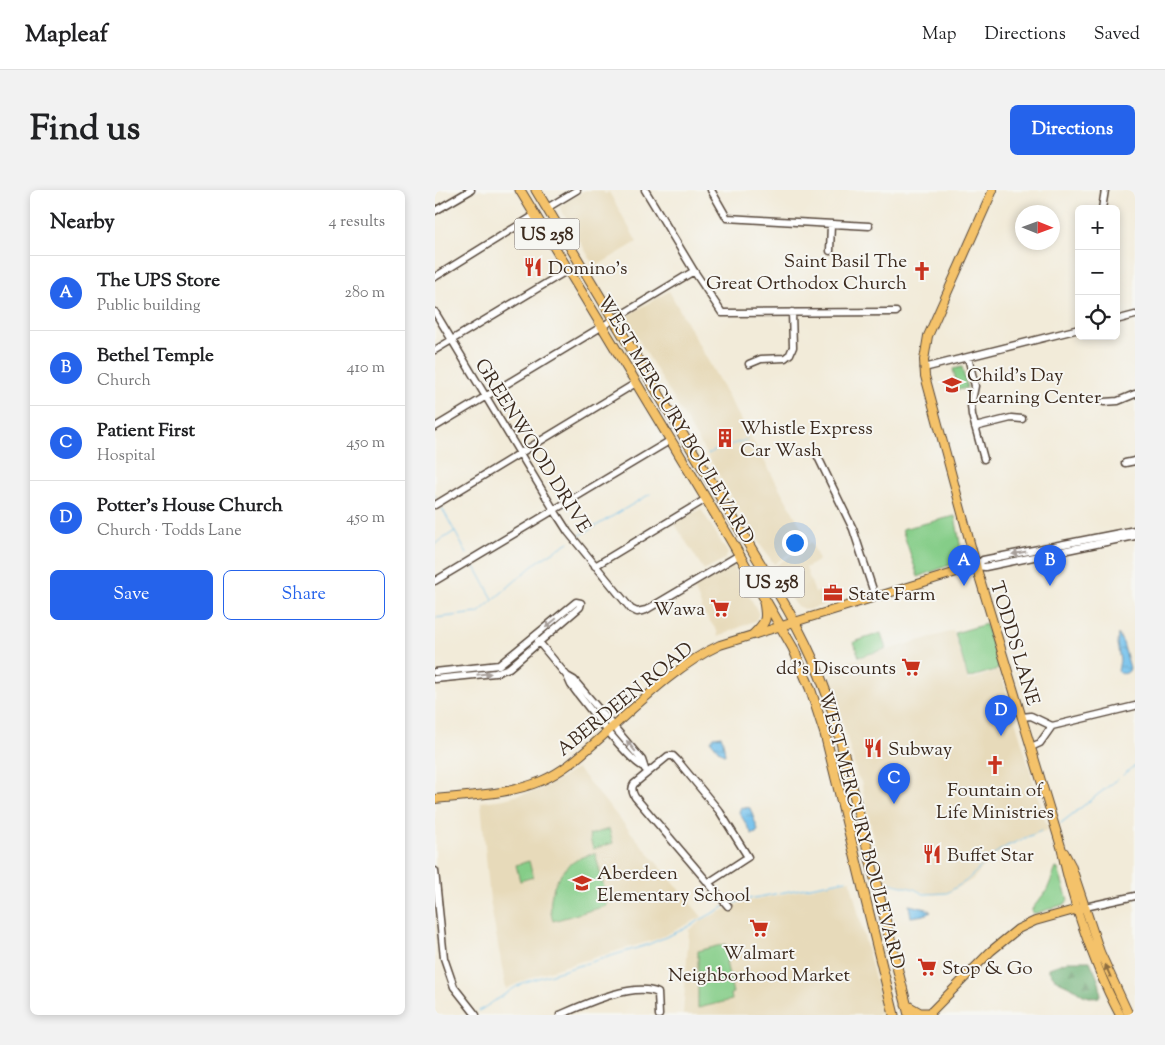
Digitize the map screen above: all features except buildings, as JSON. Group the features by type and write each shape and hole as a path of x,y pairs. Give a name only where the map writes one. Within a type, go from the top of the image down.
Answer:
{"highway":[{"name":"WEST MERCURY BOULEVARD","path":"520,190 763,594 802,668 822,724 895,1015"},
{"name":"WEST MERCURY BOULEVARD","path":"536,190 795,621 817,667 833,713 909,1015"},
{"path":"754,634 766,619 763,594"},
{"path":"906,1005 920,1013 929,1014"}],"main road":[{"name":"TODDS LANE","path":"993,190 928,336 924,368 927,386 976,566 1063,850 1071,865 1081,908 1125,1013"},
{"name":"ABERDEEN ROAD","path":"435,799 504,792 547,778 566,766 695,658 720,645 976,566"},
{"path":"929,1014 991,951 1018,929 1035,921 1081,908"}],"street":[{"path":"435,211 471,190"},
{"path":"547,208 577,190"},
{"path":"645,190 722,313 896,312"},
{"path":"711,190 727,218 869,226"},
{"path":"1103,205 1105,190"},
{"path":"435,277 535,215"},
{"path":"830,251 831,224"},
{"path":"435,350 568,270"},
{"path":"435,427 694,271"},
{"name":"GREENWOOD DRIVE","path":"435,312 568,532 633,611 640,612 649,609 739,554"},
{"path":"749,364 761,359 785,358 790,354 793,347 792,312"},
{"path":"1120,319 1135,315"},
{"path":"924,368 1075,330"},
{"path":"968,357 975,386 971,410 984,459"},
{"path":"435,505 636,383"},
{"path":"1104,402 1118,401 1135,394"},
{"path":"975,427 1011,418 1022,419"},
{"path":"435,581 671,440"},
{"path":"818,458 853,529 875,596"},
{"path":"1125,463 1135,461"},
{"path":"595,566 706,499"},
{"path":"976,566 983,560 1135,530"},
{"path":"976,566 985,567 1135,536"},
{"path":"435,672 499,665 576,602 581,602 580,607 509,668 502,671 435,679"},
{"path":"535,636 567,676 571,685 611,728 637,764 646,770"},
{"path":"1022,717 1031,716 1052,726 1135,706"},
{"path":"1031,747 1040,743 1052,726"},
{"path":"708,883 748,857 721,812 676,758 667,757 646,770 633,785 633,794 708,883 728,906"},
{"path":"435,871 437,922 444,958 454,987 476,1015"},
{"path":"1081,908 1135,896"},
{"path":"560,1015 611,994 644,991 658,992 659,1015"},
{"path":"1125,1013 1135,1007"}],"shaded area":[{"path":"585,190 602,190 605,194 609,192 637,242 595,267 559,206"},
{"path":"669,291 809,541 774,564 759,543 627,320 628,315"},
{"path":"701,509 728,553 725,559 704,570 674,523"},
{"path":"811,542 819,560 806,568 815,593 826,589 830,603 807,610 796,605 778,579 774,567"},
{"path":"733,565 759,614 756,620 718,637 717,631 704,613 694,588"},
{"path":"953,631 968,681 1000,670 1048,830 1022,838 1005,847 972,880 948,893 934,895 883,880 861,782 857,775 828,667"},
{"name":"Aberdeen Elementary School","path":"577,768 702,917 657,939 548,971 506,989 490,901 481,802 504,799 538,790"},
{"path":"850,880 884,1015 683,1015 689,930 704,919 741,903"}],"green space":[{"path":"962,367 967,388 958,390 953,369"},
{"path":"955,516 963,560 918,577 902,529"},
{"path":"986,624 999,669 968,678 955,633"},
{"path":"881,633 886,649 859,657 854,642"},
{"path":"609,829 613,843 593,849 589,835"},
{"path":"595,853 608,902 606,906 553,921 551,912 552,894 559,877 572,863 582,857"},
{"path":"529,861 533,877 520,881 516,865"},
{"path":"1056,868 1058,869 1068,900 1065,904 1032,913 1032,909 1047,890"},
{"path":"725,944 729,961 726,962 733,993 731,993 732,1000 698,1008 698,951"},
{"path":"1069,961 1090,961 1099,984 1099,997 1093,998 1083,995 1056,980 1049,971 1049,968"}],"water":[{"path":"1118,634 1123,643 1130,668 1129,671 1123,674 1118,671 1120,660 1117,644"},
{"path":"721,736 725,755 711,741 714,737"},
{"path":"741,807 750,808 758,830 756,833 752,834 739,812"},
{"path":"909,905 927,909 931,912 911,917"}],"waterway":[{"path":"708,454 720,448 749,439"},
{"path":"579,536 650,494"},
{"path":"442,508 467,554"},
{"path":"435,544 455,531"},
{"path":"435,618 478,613 537,562 569,542"},
{"path":"474,565 493,599"},
{"path":"1123,775 1135,766"},
{"path":"1061,823 1118,779"},
{"path":"886,882 914,889 924,894 947,893 966,881 997,852 1041,831"},
{"path":"731,904 846,880"},
{"path":"479,1011 522,983 647,945 682,930 724,907"}],"place":[{"name":"Domino's","path":"533,267"},
{"name":"Saint Basil The Great Orthodox Church","path":"922,271"},
{"name":"Child's Day Learning Center","path":"952,385"},
{"name":"Whistle Express Car Wash","path":"725,438"},
{"name":"The UPS Store","path":"964,586"},
{"name":"Bethel Temple","path":"1050,586"},
{"name":"State Farm","path":"833,593"},
{"name":"Wawa","path":"720,608"},
{"name":"dd's Discounts","path":"911,667"},
{"name":"Potter’s House Church","path":"1001,736"},
{"name":"Subway","path":"873,748"},
{"name":"Fountain of Life Ministries","path":"995,765"},
{"name":"Patient First","path":"894,804"},
{"name":"Buffet Star","path":"932,854"},
{"name":"Aberdeen Elementary School","path":"582,883"},
{"name":"Walmart Neighborhood Market","path":"759,928"},
{"name":"Stop & Go","path":"927,967"}]}
